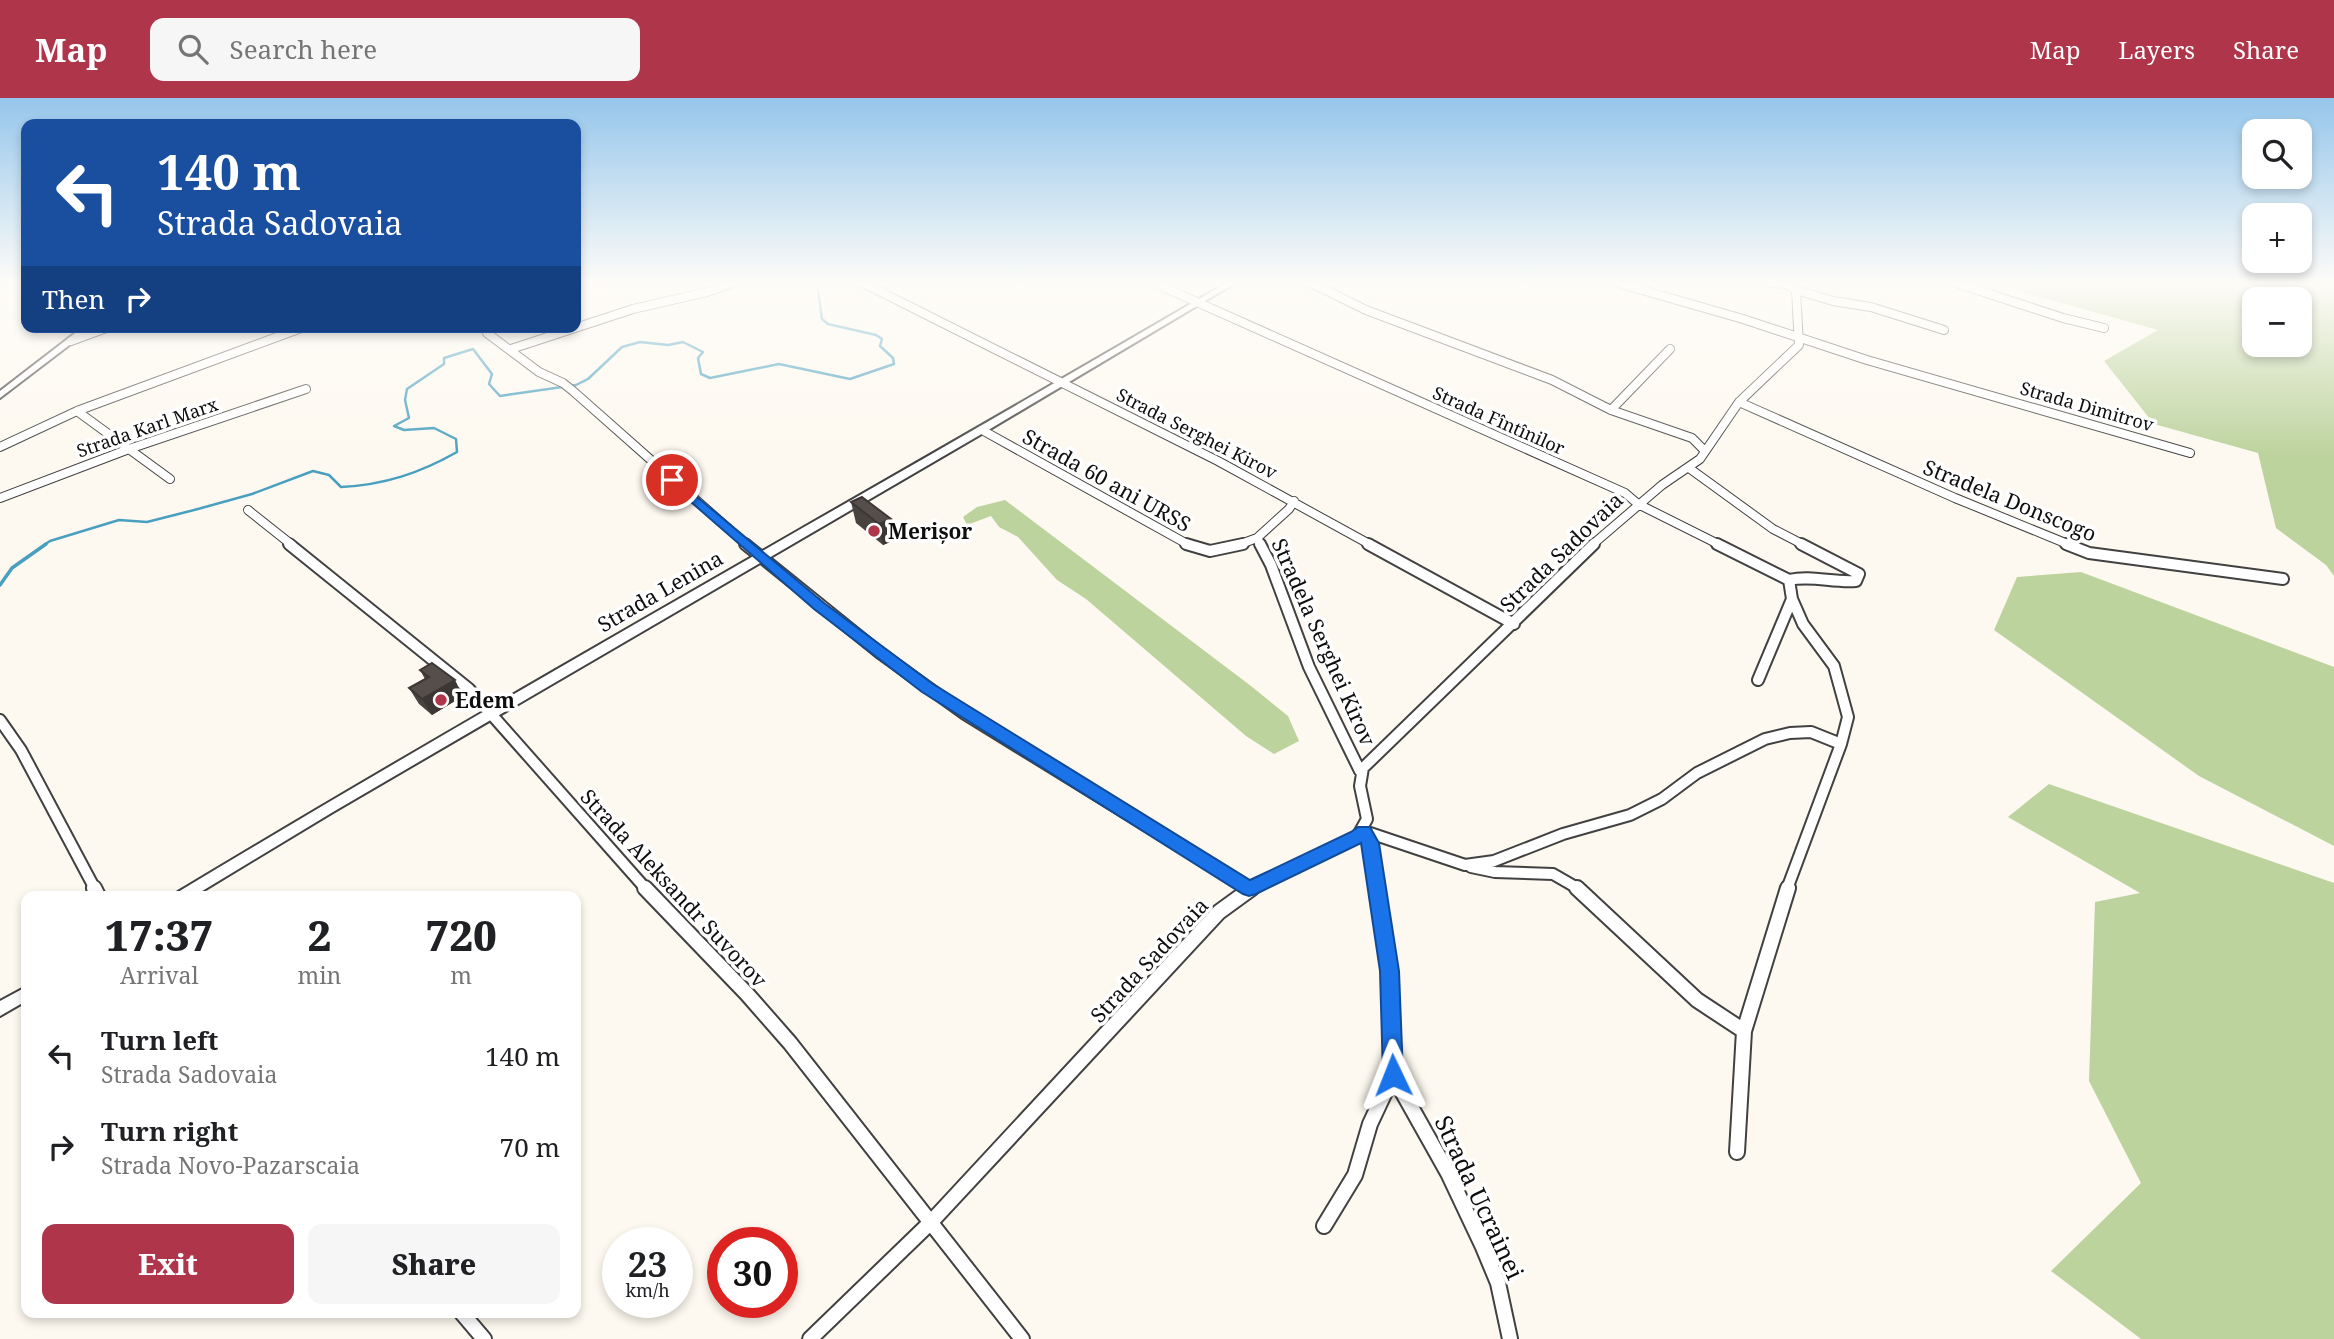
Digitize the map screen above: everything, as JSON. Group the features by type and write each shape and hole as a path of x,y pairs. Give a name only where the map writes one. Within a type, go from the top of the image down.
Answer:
{"street":[{"path":"0,395 74,340"},
{"path":"0,447 77,411 269,340"},
{"path":"497,340 539,372 563,383 573,391 819,606 928,688 1249,889"},
{"path":"511,349 539,340"},
{"name":"Strada Serghei Kirov","path":"976,340 1294,501 1514,624"},
{"name":"Strada Lenina","path":"191,891 1132,340"},
{"name":"Strada Fîntînilor","path":"1279,340 1625,493 1639,504 1789,580"},
{"path":"1445,340 1552,380 1611,410 1692,438 1704,451"},
{"name":"Strada Sadovaia","path":"1360,771 1587,550 1639,504 1689,468 1739,402 1795,352 1801,340"},
{"name":"Strada Dimitrov","path":"1804,340 2190,453"},
{"path":"1611,410 1670,349"},
{"name":"Strada Karl Marx","path":"0,498 129,449 306,390"},
{"name":"Stradela Donscogo","path":"1739,402 1955,498 2089,553 2283,579"},
{"path":"77,411 170,479"},
{"name":"Strada 60 ani URSS","path":"982,430 1194,548 1206,552 1219,551 1257,538"},
{"path":"1689,468 1773,528 1860,574 1856,581 1841,583 1803,576 1789,580 1792,599 1803,624 1834,666 1848,717 1841,744 1790,881 1744,1031 1737,1152"},
{"name":"Stradela Serghei Kirov","path":"1294,501 1289,509 1257,538 1271,565 1309,667 1360,771"},
{"name":"Strada Aleksandr Suvorov","path":"247,510 469,689 492,713 599,839 659,905 733,978 788,1040 1022,1339"},
{"path":"1758,680 1792,599"},
{"path":"0,720 32,770 95,891"},
{"path":"1465,865 1494,860 1563,834 1630,816 1662,799 1697,773 1765,739 1790,733 1811,732 1841,744"},
{"path":"1360,771 1368,816 1368,825 1364,831 1465,865 1495,872 1553,874 1587,895 1648,957 1697,1000 1744,1031"},
{"name":"Strada Sadovaia","path":"810,1339 932,1221 1219,912 1249,889 1357,837 1364,831"},
{"name":"Strada Ucrainei","path":"1364,831 1370,843 1390,971 1393,1075 1448,1173 1483,1247 1498,1283 1510,1339"},
{"path":"0,1009 21,996"},
{"path":"1324,1226 1355,1175 1370,1124 1393,1075"},
{"path":"466,1318 484,1339"}],"green space":[{"path":"2141,340 2242,340 2242,357 2312,357 2312,340 2334,340 2334,576 2326,565 2276,528 2258,453 2154,424 2104,361"},
{"path":"1005,500 1288,716 1299,741 1274,754 1246,736 1086,599 1057,580 1018,537 999,527 991,516 967,525 963,517 977,507"},
{"path":"2081,572 2334,667 2334,846 2199,776 1994,630 2017,577"},
{"path":"2049,784 2334,883 2334,1339 2141,1339 2051,1271 2141,1183 2089,1081 2095,902 2140,893 2008,817"}],"building":[{"path":"862,497 891,519 879,524 851,502"},
{"path":"432,663 455,680 422,699 409,688 429,677 420,670"}],"waterway":[{"path":"44,545 119,520 147,522 198,509 252,494 313,471 329,475 341,487 387,481 429,466 457,452 456,439 434,428 404,430 394,426 409,418 405,400 407,389 444,364 444,358 473,349 492,374 489,384 500,396 576,385 588,379 622,347 640,342 668,345 683,342 703,352 698,358 701,374 710,378 779,364 850,379 894,364 893,358 880,346 882,340"},
{"path":"0,585 12,568 46,544"}],"place":[{"name":"Merișor","path":"874,531"},
{"name":"Edem","path":"441,700"}],"route":[{"path":"672,480 819,606 928,688 1249,889 1357,837 1364,831 1370,843 1390,971 1393,1075"}]}
